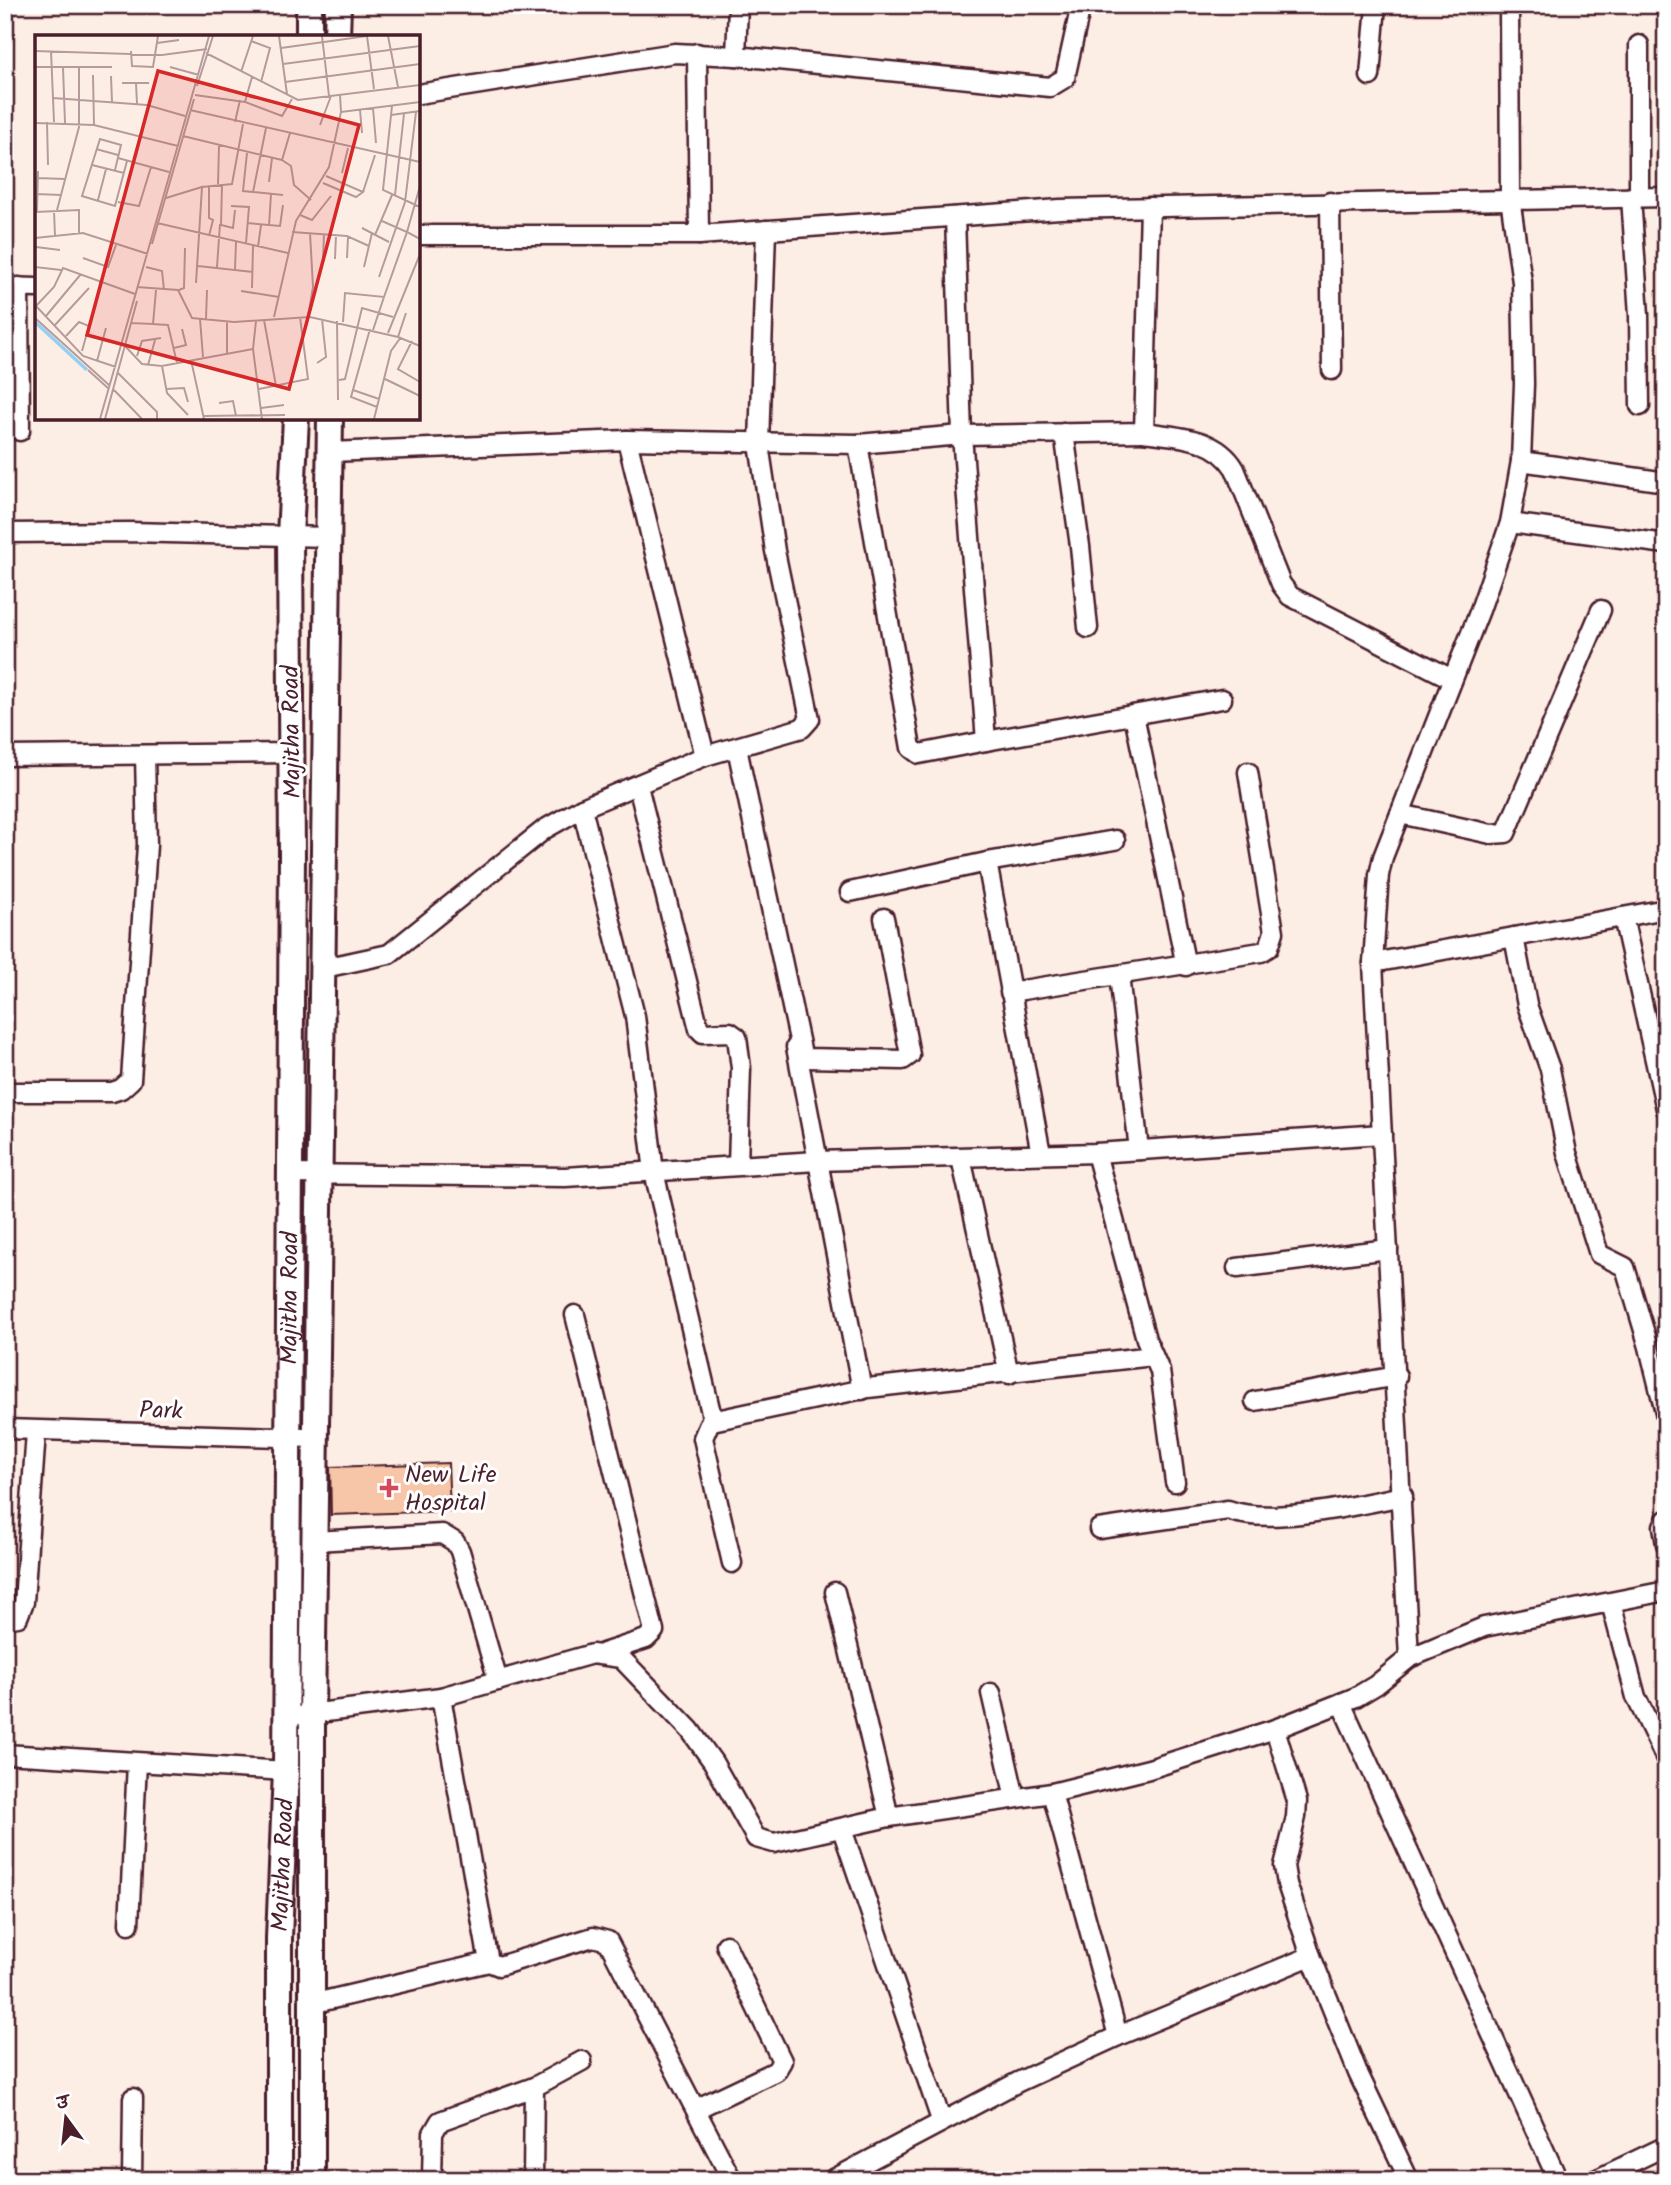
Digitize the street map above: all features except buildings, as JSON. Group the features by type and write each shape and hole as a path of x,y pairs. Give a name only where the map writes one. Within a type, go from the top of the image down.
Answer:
{"main road":[{"path":"309,35 310,5"},
{"path":"337,35 338,5"},
{"name":"Majitha Road","path":"279,2180 279,1932 286,1771 293,753 290,536 296,420"},
{"name":"Majitha Road","path":"312,2180 312,1714 330,420"},
{"path":"279,1932 310,1934"}],"street":[{"path":"736,56 738,5"},
{"path":"420,94 675,53 736,56 1050,87 1065,78 1081,5"},
{"path":"1370,76 1376,5"},
{"path":"1409,1658 1397,1376 1373,963 1379,875 1510,523 1521,461 1524,384 1522,282 1510,198 1509,5"},
{"path":"1639,45 1635,197 1640,407"},
{"path":"696,53 699,234"},
{"path":"420,234 699,234 1150,207 1666,197"},
{"path":"1330,202 1332,370"},
{"path":"1143,432 1150,207"},
{"path":"955,217 962,435 986,741"},
{"path":"324,968 389,954 545,829 582,808 705,756 802,728 810,719 775,551 758,444 766,230"},
{"path":"20,287 20,431"},
{"path":"330,452 627,440 858,444 962,435 1143,432 1187,438 1218,448 1236,468 1281,584 1290,596 1452,679"},
{"path":"1064,433 1088,628"},
{"path":"627,440 705,756"},
{"path":"858,444 911,748 919,754 1223,699"},
{"path":"1521,461 1666,482"},
{"path":"1510,523 1666,544"},
{"path":"5,533 129,532 329,537"},
{"path":"1400,814 1491,834 1506,833 1601,610"},
{"path":"1134,715 1186,966"},
{"path":"737,748 802,1054 806,1058 903,1060 910,1055 884,918"},
{"path":"5,756 293,753"},
{"path":"5,1092 112,1092 121,1089 131,1080 147,845 145,755"},
{"path":"1010,992 1261,952 1273,940 1248,772"},
{"path":"638,786 699,1029 703,1033 730,1032 737,1037 741,1068 738,1165"},
{"path":"582,808 635,1016 654,1171 712,1421 703,1438 732,1563"},
{"path":"850,892 987,862 1115,840"},
{"path":"757,841 862,1390"},
{"path":"987,862 1041,1154"},
{"path":"1373,963 1666,909"},
{"path":"1623,917 1666,1109"},
{"path":"1514,937 1522,989 1556,1087 1574,1176 1599,1254 1625,1267 1666,1416"},
{"path":"1119,975 1139,1150"},
{"path":"289,1174 523,1178 817,1161 1096,1153 1382,1134"},
{"path":"1096,1153 1153,1356 1162,1379 1175,1482"},
{"path":"961,1158 1009,1374"},
{"path":"1237,1268 1388,1249"},
{"path":"286,1718 441,1697 603,1653 646,1639 654,1631 575,1315"},
{"path":"712,1421 862,1390 1153,1356"},
{"path":"1255,1401 1397,1376"},
{"name":"Park","path":"5,1430 316,1438"},
{"path":"5,1619 18,1617 24,1602 36,1432"},
{"path":"1099,1529 1228,1510 1246,1517 1334,1509 1403,1496"},
{"path":"1666,1520 1663,1526 1666,1544"},
{"path":"314,1541 442,1534 449,1537 460,1551 498,1681"},
{"path":"603,1653 621,1658 631,1665 690,1730 713,1762 756,1838 774,1843 889,1817 1052,1793 1125,1776 1275,1729 1340,1703 1376,1685 1409,1658 1484,1627 1666,1591"},
{"path":"835,1592 889,1817"},
{"path":"1611,1603 1636,1697 1666,1759"},
{"path":"991,1693 1015,1798"},
{"path":"441,1697 489,1962"},
{"path":"1340,1703 1558,2180"},
{"path":"1275,1729 1297,1801 1296,1817 1285,1858 1285,1876 1311,1956 1367,2094 1409,2180"},
{"path":"5,1754 286,1771"},
{"path":"129,1924 138,1763"},
{"path":"1052,1793 1118,2036"},
{"path":"842,1829 941,2120"},
{"path":"311,2004 489,1962 499,1966 593,1937 608,1941 732,2180"},
{"path":"696,2109 776,2071 782,2061 726,1945"},
{"path":"832,2180 857,2174 941,2120 1118,2036 1311,1956"},
{"path":"432,2180 433,2133 440,2121 534,2087 582,2061"},
{"path":"533,2180 534,2087"},
{"path":"132,2180 134,2098"},
{"path":"1595,2180 1666,2146"}],"place":[{"name":"New Life Hospital","path":"389,1488"}]}
